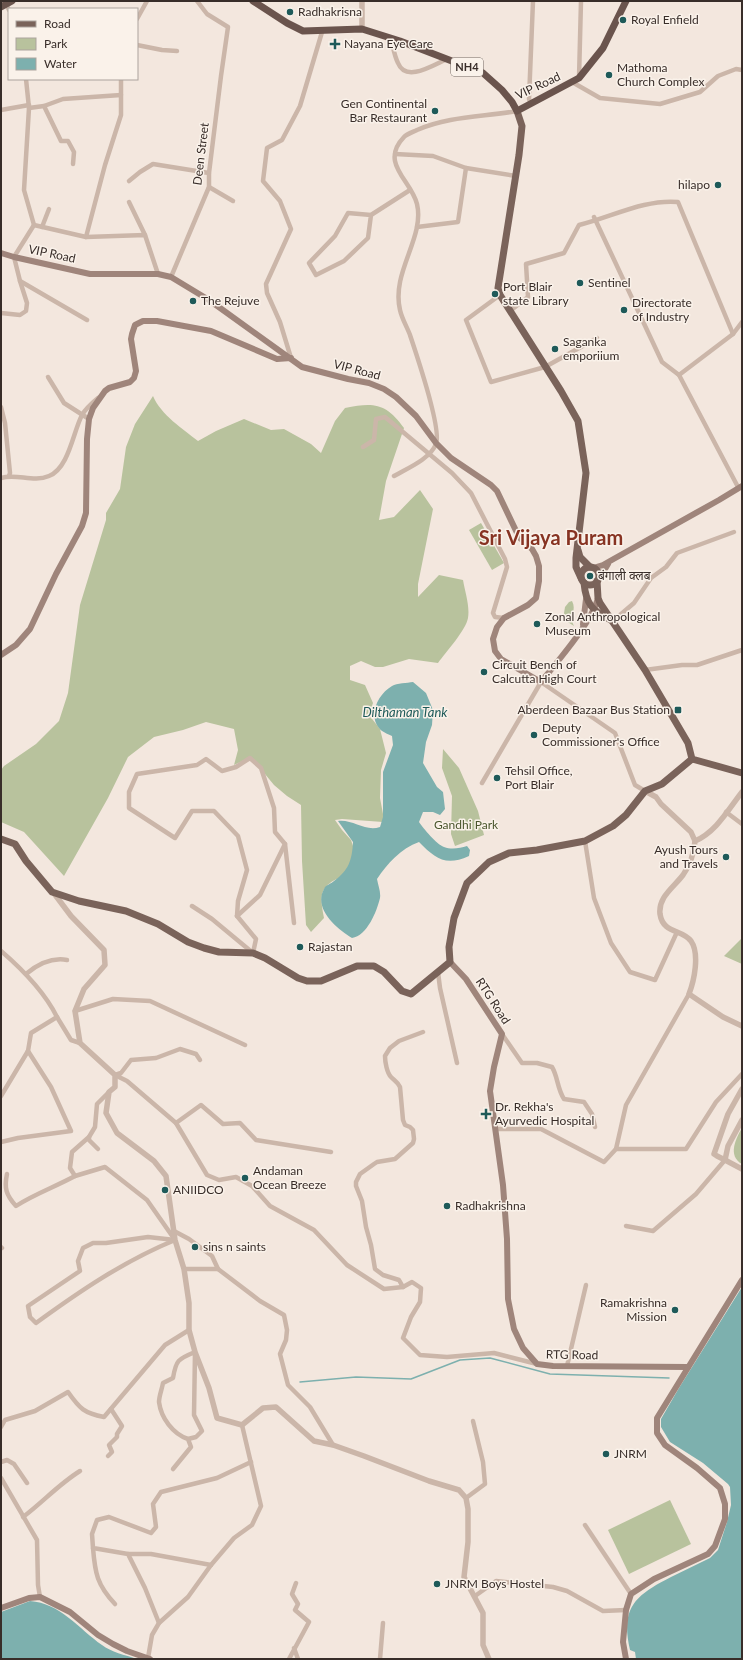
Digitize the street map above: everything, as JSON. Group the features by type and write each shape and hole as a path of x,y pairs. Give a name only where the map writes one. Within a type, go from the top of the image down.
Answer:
{"highway":[{"name":"VIP Road","path":"254,1 287,23 303,31 322,32 362,29 391,38 483,73 502,90 517,110 579,78 603,48 626,1"}],"main road":[{"path":"517,110 522,126 516,176 498,288 500,296 578,421 586,473 576,567 583,580 590,585 598,580 610,561"},
{"name":"VIP Road","path":"1,253 90,274 158,274 171,277 209,300 302,367 348,380 369,383 384,389 396,397 416,416 436,443 451,458 491,485 497,491 519,537 532,549 536,556 539,566 539,581 536,598 528,606 504,618"},
{"path":"1,655 16,645 30,629 85,520 87,439 89,419 100,396 109,388 130,382 134,378 136,371 132,334 135,325 143,321 157,321 211,331 277,359 291,358"},
{"path":"582,628 586,599 583,570 603,566 719,500 740,486"},
{"path":"504,618 497,627 493,639 495,651 501,659 541,682 582,628 594,610 598,598 599,573 580,557 578,548"},
{"path":"586,599 591,593 598,598 645,670 688,743 692,758"},
{"path":"586,599 594,610 613,621"},
{"path":"692,758 742,773"},
{"path":"1,839 15,844 26,861 52,892 79,901 126,911 158,924 188,942 204,948 219,952 253,953 265,958 298,978 316,982 326,980 334,974 357,966 374,966 384,972 396,986 410,994 415,992 450,962 449,947 454,918 467,883 489,862 509,854 584,841 613,826 626,815 645,791 662,784 692,758"},
{"name":"RTG Road","path":"450,962 466,979 502,1034 490,1091 503,1185 507,1239 508,1299 514,1329 523,1348 536,1364 567,1366 688,1367"},
{"path":"626,1659 623,1642 626,1610 631,1594 654,1579 708,1554 715,1546 725,1519 725,1504 720,1488 697,1468 665,1445 657,1433 657,1418 742,1280"},
{"path":"1,1608 29,1598 40,1597 70,1612 98,1635 113,1644 149,1659"}],"street":[{"path":"138,17 147,1"},
{"name":"Deen Street","path":"171,277 209,187 209,173 228,27 207,14 197,1"},
{"path":"362,1 362,29"},
{"path":"531,104 529,99 533,1"},
{"path":"579,78 581,1"},
{"path":"291,358 280,322 267,293 266,284 291,229 280,200 263,181 267,148 282,140 300,106 322,32"},
{"path":"391,38 398,64 405,71 414,73 447,59"},
{"path":"138,45 177,52"},
{"path":"572,82 600,98 660,104 700,92 718,76 736,69 742,70"},
{"path":"1,313 20,315 26,311 27,303 14,257 34,225 24,190 29,106 26,80"},
{"path":"86,237 105,165 121,115 121,80"},
{"path":"1,110 29,106 44,106 63,99 121,95"},
{"path":"44,106 61,141 68,141 74,152 73,164"},
{"path":"394,476 430,454 437,438 432,407 410,336 400,310 400,277 417,227 417,205 410,190 396,169 394,162 396,148 405,136 428,125 441,121 517,110"},
{"path":"395,154 433,156 466,168 516,176"},
{"path":"129,181 153,164 209,173"},
{"path":"417,227 458,222 466,168"},
{"path":"209,187 232,201"},
{"path":"371,215 368,238 344,261 316,275 309,263 335,236 348,213 371,215 410,190"},
{"path":"510,311 528,297 526,264 564,253 579,225 650,203 669,201 678,202 732,334"},
{"path":"129,202 146,235 158,274"},
{"path":"42,227 49,209"},
{"path":"595,219 662,362 679,375 740,486"},
{"path":"34,225 86,237 146,235"},
{"path":"20,281 87,320"},
{"path":"500,296 466,320 491,382 545,367 597,338"},
{"path":"679,375 732,334 742,322"},
{"path":"48,377 64,403 82,416 89,419"},
{"path":"1,478 8,476 39,480 51,475 58,468 70,448 82,416 90,405 100,396"},
{"path":"1,407 5,423 8,452 10,473 8,476"},
{"path":"363,447 374,440 376,419 385,417 399,427 452,473 471,494 505,559 506,567 493,613 495,617 504,618"},
{"path":"613,621 634,603 651,578 666,567 677,553 734,532"},
{"path":"645,670 682,665 696,665 742,650"},
{"path":"482,784 541,682 615,733 634,785 656,796 660,804 691,832 695,841 692,856 683,874 665,895 661,905 660,914 669,929 690,940 694,947 694,980 689,994 626,1105 616,1149 604,1162 541,1129 496,1129"},
{"path":"192,906 212,919 253,953 256,939 238,916 238,901 247,870 238,836 214,812 192,811 175,838 129,808 129,792 137,774 197,765 206,759 222,771 236,767 250,758 261,768 274,808 275,832 285,844 294,922"},
{"path":"695,841 706,836 742,792"},
{"path":"726,812 742,824"},
{"path":"584,841 594,898 611,943 630,972 655,980 677,932"},
{"path":"238,916 260,895 285,844"},
{"path":"52,892 71,916 104,950 105,966 84,989 75,1011 80,1043"},
{"path":"1,951 26,974 49,1001 71,1040 80,1043 115,1075 127,1081 176,1123 207,1175 219,1180 236,1177 252,1186 270,1206 314,1230 347,1265 384,1289 403,1287 412,1282 421,1288 420,1302 411,1317 403,1338 420,1355 447,1357 494,1353 536,1364"},
{"path":"26,974 38,964 57,958 67,960"},
{"path":"438,972 457,1063"},
{"path":"689,994 723,1017 742,1026"},
{"path":"75,1011 113,999 150,1000 245,1046"},
{"path":"1,1096 28,1051 32,1033 57,1017"},
{"path":"403,1287 399,1280 383,1275 376,1269 366,1227 362,1201 356,1186 356,1182 360,1174 377,1162 395,1159 412,1143 414,1134 413,1130 405,1125 403,1120 400,1087 398,1082 389,1074 385,1056 390,1048 399,1041 422,1032"},
{"path":"502,1034 522,1063 537,1063 552,1067 556,1074 558,1089 564,1098 584,1102 592,1114 595,1127"},
{"path":"115,1075 121,1073 131,1060 156,1058 180,1049 196,1054 200,1060"},
{"path":"1,1142 18,1138 71,1131 51,1087 28,1051"},
{"path":"616,1149 686,1149 716,1102 742,1074"},
{"path":"75,1176 70,1168 72,1152 89,1137 95,1127 96,1104 115,1087 115,1075"},
{"path":"742,1089 728,1114 714,1154 742,1169"},
{"path":"109,1092 106,1113 117,1133 154,1161 166,1176 175,1240 184,1270 189,1303 189,1330 195,1352 209,1388 217,1418 242,1425"},
{"path":"176,1123 201,1105 223,1124 240,1123 256,1140 331,1152"},
{"path":"626,1226 653,1231 696,1194 725,1160 728,1146 742,1120"},
{"path":"89,1137 89,1140 98,1149"},
{"path":"7,1174 6,1191 8,1198 16,1206 30,1197 45,1192 75,1176 105,1167 148,1200 175,1240"},
{"path":"174,1231 189,1239 212,1256 218,1270 260,1301 284,1315 287,1330 286,1340 280,1354 288,1385 310,1407 333,1445"},
{"path":"148,1236 175,1240 156,1248 100,1278 36,1323 30,1318 28,1306 80,1271 78,1261 83,1248 94,1243 106,1243 148,1236"},
{"path":"184,1270 218,1270"},
{"path":"567,1366 586,1285"},
{"path":"1,1427 5,1420 35,1411 68,1392 76,1404 88,1414 104,1417 165,1345 189,1330"},
{"path":"195,1352 194,1415 202,1432 196,1437 188,1438 182,1437 166,1423 159,1402 163,1383 172,1378 175,1366 179,1359 195,1352"},
{"path":"242,1425 263,1408 276,1406 314,1441 333,1445 429,1481 459,1490 466,1498 468,1509 468,1536 464,1577 483,1613 482,1645 489,1659"},
{"path":"108,1456 112,1452 109,1446 118,1437 116,1434 122,1426 112,1409"},
{"path":"466,1498 485,1484 483,1462 473,1421"},
{"path":"149,1659 152,1635 159,1624 188,1597 211,1565 234,1538 252,1526 261,1506 242,1425"},
{"path":"173,1469 191,1447 188,1438"},
{"path":"1,1462 7,1460 14,1464 27,1483"},
{"path":"115,1604 104,1592 94,1571 92,1534 97,1520 108,1517 151,1533 156,1527 152,1504 161,1492 218,1478 251,1462"},
{"path":"23,1517 63,1482 80,1471"},
{"path":"1,1478 37,1540 38,1585 40,1597"},
{"path":"585,1525 631,1594"},
{"path":"93,1548 128,1554 151,1554 211,1565"},
{"path":"128,1554 145,1588 159,1624"},
{"path":"475,1596 496,1581 553,1587 567,1590 603,1611 626,1610"},
{"path":"289,1659 309,1622 295,1610 298,1604 292,1594 296,1582"},
{"path":"380,1659 384,1623"},
{"path":"294,1648 298,1659"}],"green space":[{"path":"153,396 161,409 167,415 198,441 216,431 244,419 271,430 284,429 311,444 321,453 335,421 345,408 372,405 385,409 391,413 404,428 386,481 379,520 394,517 420,490 433,509 418,584 418,597 439,575 463,580 468,604 468,618 460,635 438,663 409,659 383,667 375,667 361,661 350,666 350,680 365,685 373,703 369,715 380,729 386,753 381,770 380,798 383,822 342,819 335,820 351,840 355,852 344,876 330,883 323,891 322,903 324,918 311,932 306,925 302,861 301,805 274,785 251,757 234,765 238,750 234,729 206,722 183,730 154,737 128,757 108,798 64,876 24,832 1,822 1,770 4,766 36,744 59,721 68,693 80,605 106,520 106,513 120,489 126,447 135,424"},
{"path":"481,523 504,563 492,570 469,530"},
{"path":"572,601 574,608 572,620 574,626 563,619 565,607"},
{"name":"Gandhi Park","path":"443,749 459,768 478,811 484,835 455,846 451,834 452,796 442,768"},
{"path":"742,938 742,964 724,956"},
{"path":"742,1128 742,1164 737,1161 734,1147"},
{"path":"670,1500 691,1544 629,1574 608,1530"}],"water":[{"name":"Dilthaman Tank","path":"413,682 426,693 433,710 432,725 426,742 423,763 437,787 443,792 445,809 440,815 433,812 423,812 419,822 434,840 444,847 453,849 467,846 470,850 469,856 453,861 447,861 430,852 419,842 400,852 377,879 380,898 374,916 367,928 362,933 352,938 328,918 324,911 321,896 325,888 343,873 351,859 353,842 338,821 349,822 369,828 380,827 383,817 383,772 393,745 392,736 382,731 376,723 374,717 376,705 383,694 392,686"},
{"path":"742,1287 742,1659 636,1659 635,1652 630,1650 627,1635 629,1613 634,1604 648,1590 710,1558 718,1550 727,1522 731,1505 730,1487 703,1463 670,1442 661,1427 661,1419"},
{"path":"30,1601 51,1606 110,1650 137,1659 1,1659 1,1612"}],"waterway":[{"path":"300,1382 356,1377 411,1379 460,1360 490,1358 550,1374 669,1378"}],"place":[{"name":"Radhakrisna","path":"290,12"},
{"name":"Royal Enfield","path":"623,20"},
{"name":"Nayana Eye Care","path":"335,44"},
{"name":"Mathoma Church Complex","path":"609,75"},
{"name":"Gen Continental Bar Restaurant","path":"435,111"},
{"name":"hilapo","path":"718,185"},
{"name":"Sentinel","path":"580,283"},
{"name":"Port Blair state Library","path":"495,294"},
{"name":"The Rejuve","path":"193,301"},
{"name":"Directorate of Industry","path":"624,310"},
{"name":"Saganka emporiium","path":"555,349"},
{"name":"बंगाली क्लब","path":"590,576"},
{"name":"Zonal Anthropological Museum","path":"537,624"},
{"name":"Circuit Bench of Calcutta High Court","path":"484,672"},
{"name":"Aberdeen Bazaar Bus Station","path":"678,710"},
{"name":"Deputy Commissioner's Office","path":"534,735"},
{"name":"Tehsil Office, Port Blair","path":"497,778"},
{"name":"Ayush Tours and Travels","path":"726,857"},
{"name":"Rajastan","path":"300,947"},
{"name":"Dr. Rekha's Ayurvedic Hospital","path":"486,1114"},
{"name":"Andaman Ocean Breeze","path":"245,1178"},
{"name":"ANIIDCO","path":"165,1190"},
{"name":"Radhakrishna","path":"447,1206"},
{"name":"sins n saints","path":"195,1247"},
{"name":"Ramakrishna Mission","path":"675,1310"},
{"name":"JNRM","path":"606,1454"},
{"name":"JNRM Boys Hostel","path":"437,1584"}],"district":[{"name":"Sri Vijaya Puram","path":"551,538"}]}
